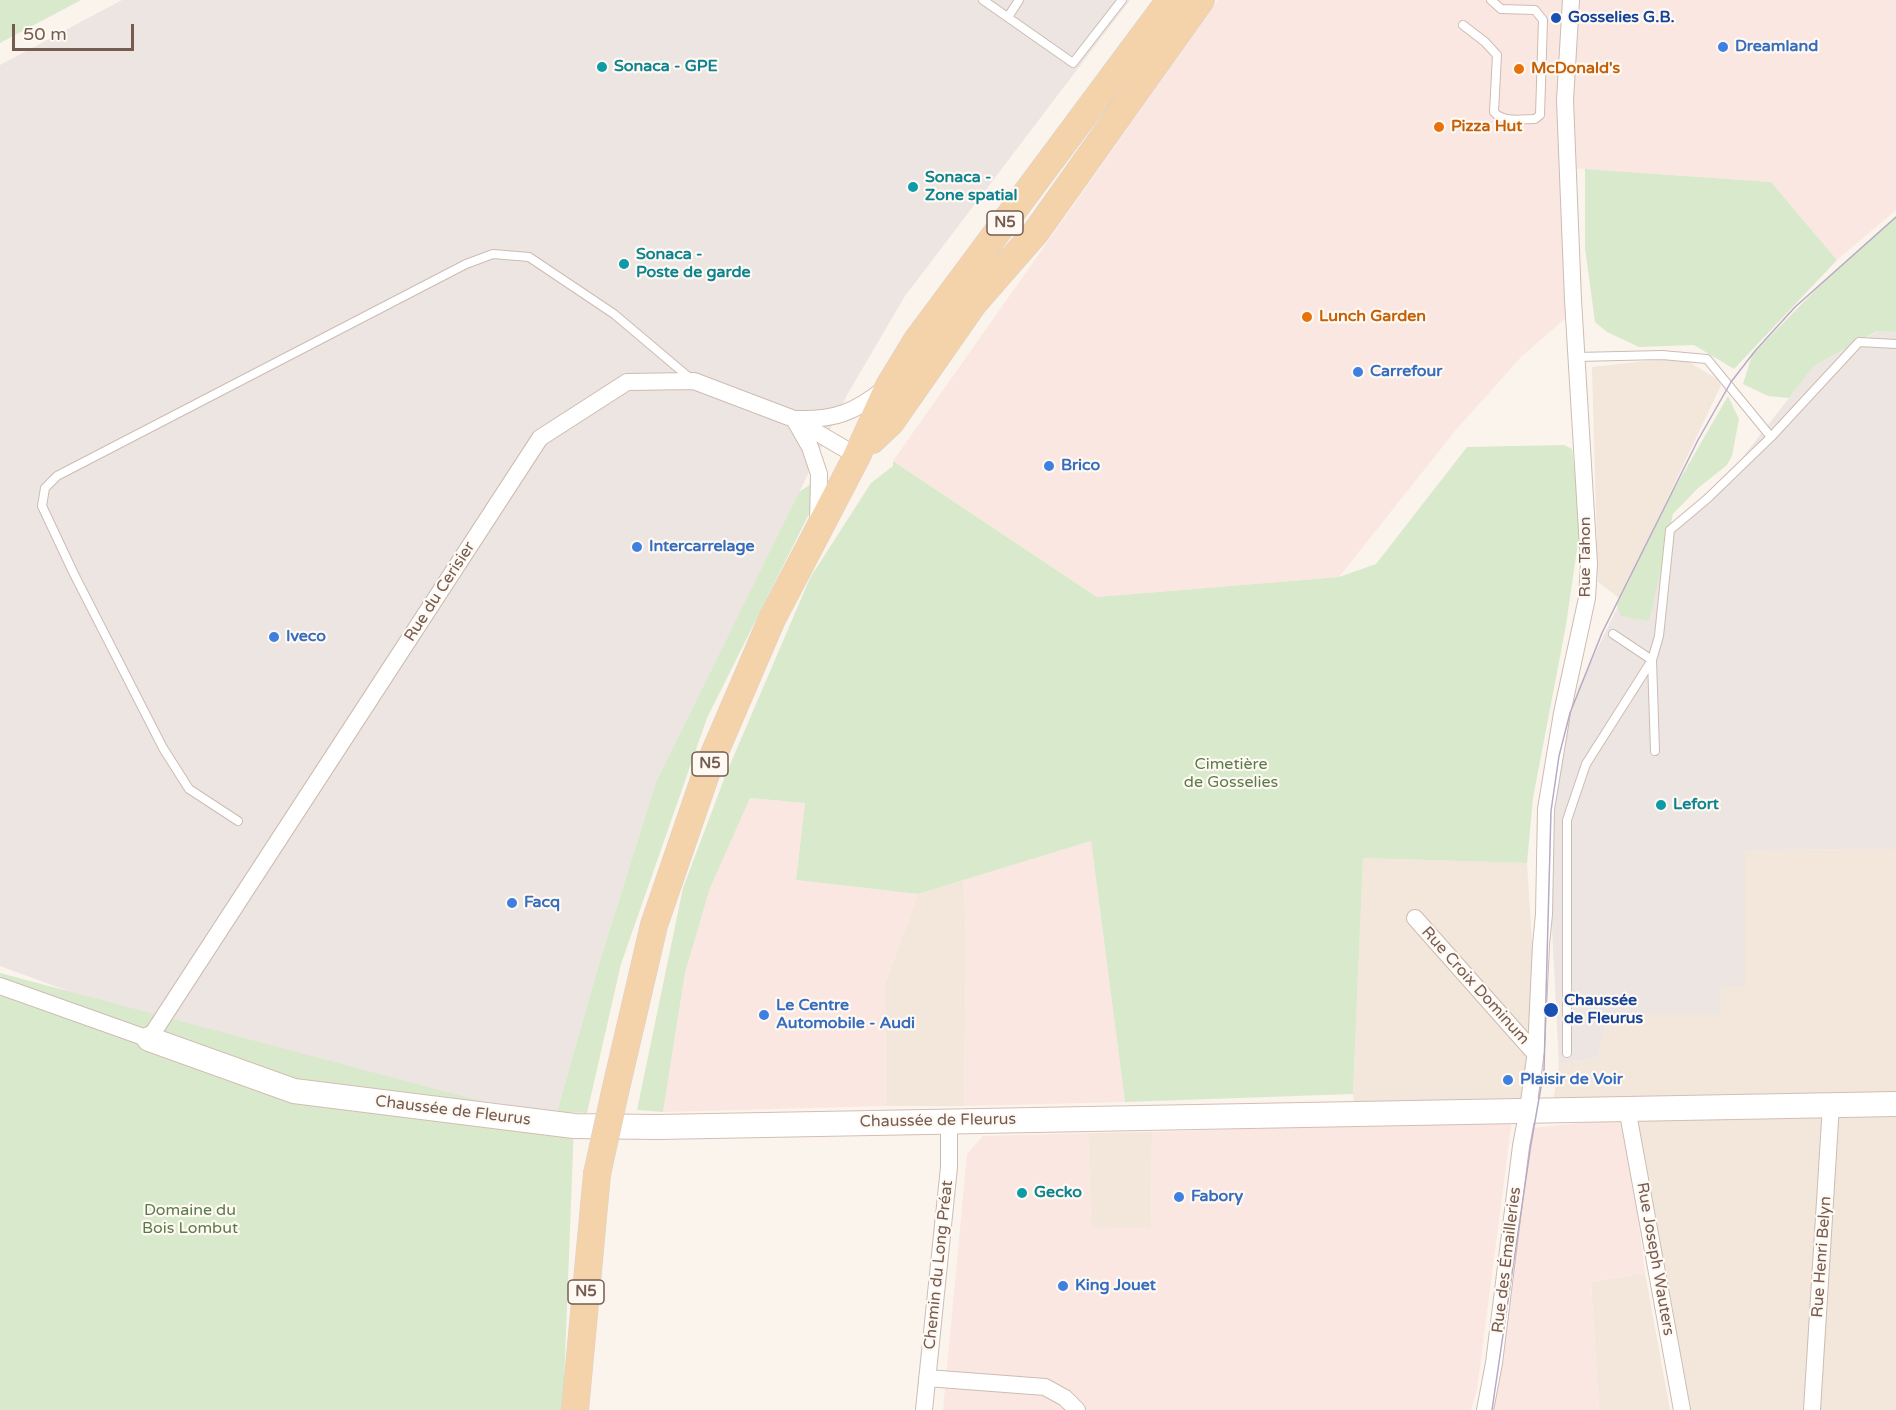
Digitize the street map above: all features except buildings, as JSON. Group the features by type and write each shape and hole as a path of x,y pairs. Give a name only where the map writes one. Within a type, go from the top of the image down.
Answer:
{"main road":[{"name":"N5","path":"575,1410 597,1174 654,925 708,768 772,619 857,456 889,386 917,340 1170,0"},
{"name":"N5","path":"857,456 891,422 974,303 1036,232 1202,0"},
{"name":"Chaussée de Fleurus","path":"149,1039 294,1090 574,1126 657,1127 1528,1109 1896,1104"}],"street":[{"name":"Rue Tahon","path":"1528,1109 1536,1051 1544,914 1546,809 1562,713 1587,598 1589,564 1565,100 1571,0"},
{"name":"Rue du Cerisier","path":"149,1039 540,438 627,382 694,381 794,418 857,456"},
{"path":"794,418 820,420 836,417 863,406 889,386"},
{"path":"794,418 810,447 819,474 818,531"},
{"name":"Rue Croix Dominum","path":"1415,918 1532,1050 1536,1051"},
{"name":"Chaussée de Fleurus","path":"0,987 149,1039"},
{"name":"Rue Henri Belyn","path":"1812,1410 1831,1104"},
{"name":"Rue Joseph Wauters","path":"1627,1108 1682,1410"},
{"name":"Rue des Émailleries","path":"1485,1410 1494,1363 1521,1146 1528,1109"},
{"name":"Chemin du Long Préat","path":"924,1410 949,1167 949,1120"},
{"path":"927,1378 1045,1387 1065,1398 1077,1410"}],"lane":[{"path":"984,0 1073,63 1122,0"},
{"path":"1008,17 1019,0"},
{"path":"1463,25 1485,42 1497,55 1494,112 1504,119 1535,119 1540,115 1543,20 1535,10 1501,9 1491,0"},
{"path":"238,821 189,789 163,748 42,506 45,488 57,476 466,264 493,254 529,257 568,281 614,314 694,381"},
{"path":"1567,1053 1568,820 1586,764 1652,660 1659,636 1670,530 1708,498 1772,436 1859,342 1896,344"},
{"path":"1577,357 1662,355 1707,359 1772,436"},
{"path":"1613,634 1652,660"},
{"path":"1652,660 1655,751"}],"shaded area":[{"path":"122,0 1130,0 905,296 847,395 656,782 598,967 557,1112 294,1074 0,966 0,65"},
{"path":"1218,0 1896,0 1896,210 1837,260 1771,182 1570,168 1567,317 1521,357 1455,431 1339,577 1097,597 893,461"},
{"path":"1878,331 1896,332 1896,849 1745,850 1745,986 1722,986 1720,1015 1609,1015 1597,1058 1559,1064 1546,813 1578,689 1648,544 1721,485 1814,366"},
{"path":"1681,357 1717,379 1721,385 1620,599 1598,582 1592,367"},
{"path":"749,798 805,803 796,880 918,894 885,984 886,1106 663,1112 685,973 710,888"},
{"path":"1091,841 1125,1102 964,1106 966,944 964,880"},
{"path":"1896,849 1896,1410 1682,1410 1627,1108 1552,1109 1559,1064 1597,1058 1609,1015 1720,1015 1722,986 1744,986 1744,850"},
{"path":"1363,858 1527,863 1535,990 1527,1120 1355,1113 1353,1094"},
{"path":"964,880 966,944 964,1106 886,1106 885,984 918,894"},
{"path":"1625,1118 1645,1273 1591,1282 1599,1410 1484,1410 1503,1343 1532,1128"},
{"path":"1512,1120 1477,1390 1471,1410 943,1410 967,1154 983,1136 1088,1133 1091,1227 1151,1229 1152,1132"},
{"path":"1152,1132 1151,1229 1091,1228 1088,1133"},
{"path":"1645,1273 1670,1410 1599,1410 1591,1282"}],"green space":[{"path":"0,0 81,0 0,43"},
{"path":"1585,169 1771,182 1837,260 1734,369 1694,345 1639,347 1607,332 1595,322 1585,248"},
{"path":"1896,216 1896,332 1877,331 1814,366 1789,398 1768,396 1743,384 1752,355 1827,278"},
{"path":"1728,396 1739,419 1732,456 1727,465 1697,489 1673,514 1649,621 1621,616 1617,605 1672,493"},
{"name":"Cimetière de Gosselies","path":"1564,445 1572,449 1581,522 1566,625 1533,798 1527,863 1363,858 1353,1094 1125,1102 1091,841 918,894 796,880 805,803 750,798 710,888 685,973 663,1112 637,1110 683,888 726,774 810,578 871,483 893,466 893,461 1097,597 1339,577 1376,564 1467,447"},
{"path":"811,484 818,496 707,718 621,964 587,1113 557,1112 598,967 656,782 799,492"},
{"name":"Domaine du Bois Lombut","path":"0,973 574,1126 563,1410 0,1410"}],"tram line":[{"path":"1492,1410 1544,1070 1551,811 1559,756 1570,713 1602,633 1698,440 1731,382 1755,351 1795,307 1896,217"}],"place":[{"name":"Gosselies G.B.","path":"1556,18"},
{"name":"Dreamland","path":"1723,47"},
{"name":"Sonaca - GPE","path":"602,67"},
{"name":"McDonald's","path":"1519,69"},
{"name":"Pizza Hut","path":"1439,127"},
{"name":"Sonaca - Zone spatial","path":"913,187"},
{"name":"Sonaca - Poste de garde","path":"624,264"},
{"name":"Lunch Garden","path":"1307,317"},
{"name":"Carrefour","path":"1358,372"},
{"name":"Brico","path":"1049,466"},
{"name":"Intercarrelage","path":"637,547"},
{"name":"Iveco","path":"274,637"},
{"name":"Lefort","path":"1661,805"},
{"name":"Facq","path":"512,903"},
{"name":"Chaussée de Fleurus","path":"1551,1010"},
{"name":"Le Centre Automobile - Audi","path":"764,1015"},
{"name":"Plaisir de Voir","path":"1508,1080"},
{"name":"Gecko","path":"1022,1193"},
{"name":"Fabory","path":"1179,1197"},
{"name":"King Jouet","path":"1063,1286"}]}
